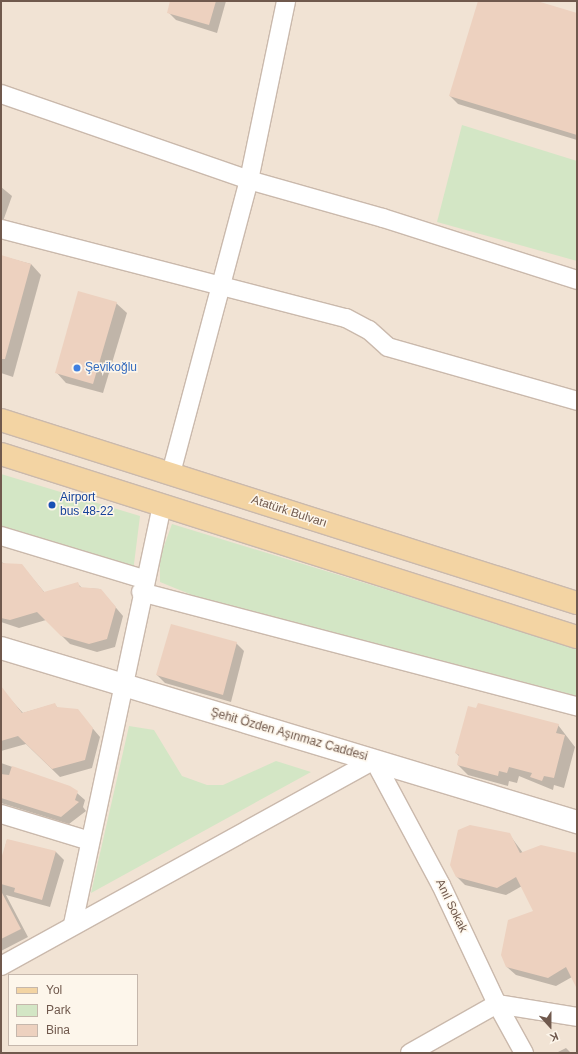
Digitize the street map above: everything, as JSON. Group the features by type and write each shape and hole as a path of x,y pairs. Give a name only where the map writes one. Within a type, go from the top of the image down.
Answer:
{"main road":[{"name":"Atatürk Bulvarı","path":"1,420 577,603"},
{"path":"1,454 577,637"},
{"path":"162,505 171,473"}],"street":[{"path":"171,473 249,180 286,1"},
{"path":"1,94 249,180 384,218 577,280"},
{"path":"1,228 221,287 346,318 369,330 388,347 577,401"},
{"path":"73,924 120,687 142,586 162,505"},
{"path":"1,536 142,586 577,706"},
{"name":"Şehit Özden Aşınmaz Caddesi","path":"1,648 120,687 374,760 577,822"},
{"path":"1,966 73,924 374,760"},
{"name":"Anıl Sokak","path":"374,760 442,885 497,1004 524,1053"},
{"path":"1,814 90,842"},
{"path":"410,1053 497,1004 577,1017"}],"shaded area":[{"path":"1,1 577,1 577,1053 1,1053"}],"green space":[{"path":"462,125 577,161 577,261 437,222"},
{"path":"1,474 140,516 133,572 1,528"},
{"path":"172,524 577,648 577,696 197,597 160,582 160,557"},
{"path":"129,726 154,730 182,776 207,785 223,785 276,761 311,772 91,893"}],"building":[{"path":"170,1 216,1 209,25 167,13"},
{"path":"478,1 537,1 577,13 577,135 449,96"},
{"path":"1,255 31,264 5,359 1,359"},
{"path":"78,291 117,302 93,384 55,373"},
{"path":"1,563 22,564 44,592 78,582 80,587 101,589 116,607 107,639 89,644 61,636 37,612 10,620 1,618"},
{"path":"171,624 237,642 223,695 156,675"},
{"path":"1,686 22,713 55,703 57,707 78,709 93,728 85,760 52,769 18,736 1,741"},
{"path":"478,703 559,724 556,733 565,735 554,778 544,776 542,781 530,777 532,773 509,767 507,773 499,771 498,776 457,765 459,755 455,753 468,706 476,708"},
{"path":"12,766 70,786 78,791 75,800 79,802 61,817 1,798 1,774 9,775"},
{"path":"470,825 510,833 520,853 541,845 577,853 577,989 566,967 548,978 506,967 501,955 508,920 533,911 516,877 497,888 456,877 450,865 458,830"},
{"path":"7,839 56,851 42,900 14,892 15,888 1,884 1,859"},
{"path":"1,891 21,929 1,939"}],"place":[{"name":"Şevikoğlu","path":"77,368"},
{"name":"Airport bus 48-22","path":"52,505"}]}
